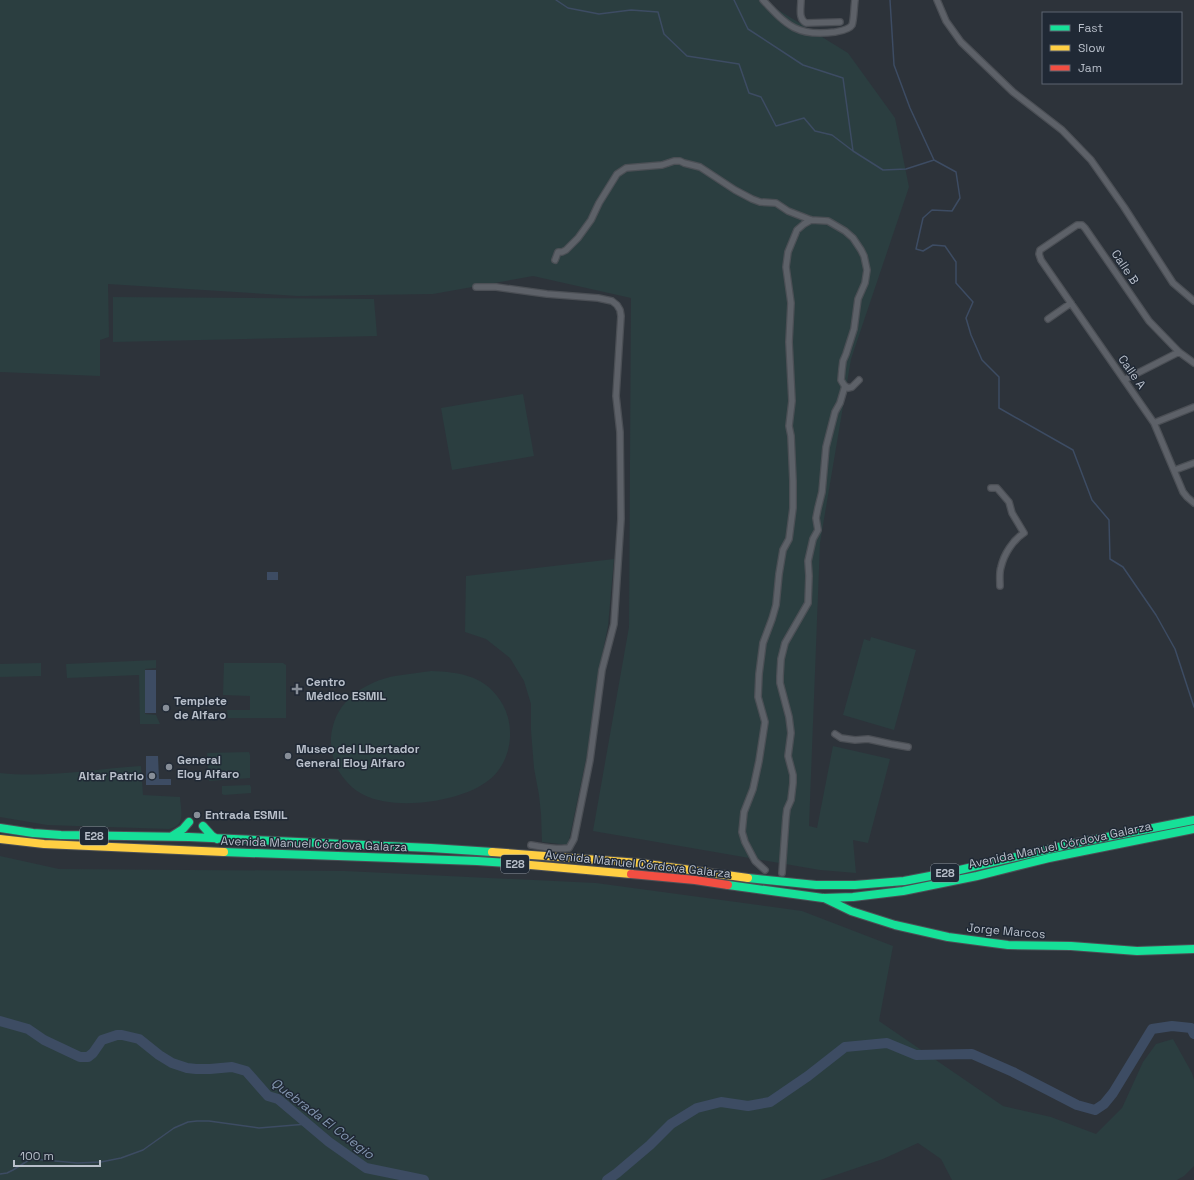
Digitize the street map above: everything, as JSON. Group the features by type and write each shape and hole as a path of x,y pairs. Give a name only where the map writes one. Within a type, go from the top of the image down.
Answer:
{"main road":[{"name":"Avenida Manuel Córdova Galarza","path":"0,828 33,833 61,835 170,837 431,848 640,862 767,880 816,885 855,886 910,880 1072,844 1194,820"},
{"path":"170,837 184,829 189,822"},
{"path":"203,826 212,836 217,839"},
{"name":"Avenida Manuel Córdova Galarza","path":"0,839 44,844 268,855 453,860 529,865 695,880 823,898 853,897 903,891 976,876 1049,858 1194,829"},
{"path":"1072,844 1074,853"},
{"name":"Jorge Marcos","path":"823,898 851,911 894,925 948,937 1008,945 1071,946 1137,951 1194,950"}],"street":[{"path":"763,0 780,19 791,26 810,33 823,34 847,29 852,24 855,0"},
{"path":"801,0 802,21 806,23 840,22"},
{"path":"938,0 946,21 961,42 1013,92 1062,130 1091,160 1174,283 1194,301"},
{"path":"555,260 558,252 566,250 578,238 592,220 599,203 617,174 621,171 626,168 662,165 674,161 680,161 700,167 735,190 752,199 760,202 776,203 788,210 812,220 828,221 845,231 853,238 861,250 866,264 866,276 865,283 858,299 854,329 843,361 841,380 848,388 852,387 859,380"},
{"path":"765,870 755,861 745,842 742,832 744,812 753,789 765,722 758,697 763,643 776,605 776,589 784,550 789,539 793,508 794,481 789,426 792,401 789,342 791,303 786,267 788,252 797,230 812,220"},
{"name":"Calle B","path":"1041,260 1039,254 1040,250 1077,225 1082,225 1148,321 1179,352 1194,363"},
{"name":"Calle A","path":"1041,260 1154,423 1183,492 1194,503"},
{"path":"476,286 598,298 612,301 620,310 621,316 616,396 620,432 621,519 614,624 602,670 590,760 574,839 569,848 563,849 547,849 531,846"},
{"path":"1048,318 1071,303"},
{"path":"1124,380 1179,352"},
{"path":"782,873 786,817 787,809 791,800 793,775 788,756 791,733 789,717 780,683 781,659 785,644 808,603 808,561 813,539 818,530 816,518 822,492 826,447 835,412 840,403 845,386"},
{"path":"1154,423 1194,407"},
{"path":"1174,470 1194,462"},
{"path":"991,488 997,488 1009,502 1012,513 1024,533 1017,537 1003,560 1000,586"},
{"path":"835,734 841,738 855,740 868,739 908,747"}],"shaded area":[{"path":"0,0 762,0 848,53 895,118 909,187 851,359 820,543 809,826 817,828 833,746 890,759 868,843 853,840 856,873 820,870 593,831 629,627 631,298 533,276 433,294 298,296 108,284 109,337 100,340 100,376 0,372"},
{"path":"113,297 374,299 377,336 113,342"},
{"path":"523,394 534,456 452,470 441,408"},
{"path":"614,559 608,626 597,681 587,755 568,845 542,842 539,795 534,768 531,730 531,704 524,681 510,658 486,639 465,632 466,576"},
{"path":"871,637 916,650 894,730 843,715 864,639 870,641"},
{"path":"156,660 156,668 145,669 145,714 156,715 160,724 140,724 139,675 67,678 66,664"},
{"path":"41,663 41,676 0,677 0,664"},
{"path":"224,663 283,663 286,665 286,718 228,718 227,710 250,710 250,696 223,695"},
{"path":"431,671 453,673 472,678 481,682 497,695 507,714 510,735 507,755 502,764 489,780 477,788 446,799 428,802 393,802 377,800 360,793 342,776 333,758 331,737 333,726 342,707 356,692 375,682 395,676"},
{"path":"249,752 250,778 209,781 207,753"},
{"path":"141,766 143,795 180,797 181,817 178,825 169,829 47,825 0,817 0,773 53,774"},
{"path":"250,785 251,793 222,794 222,786"},
{"path":"0,856 59,869 345,871 596,883 802,911 893,946 879,1021 1003,1106 1051,1117 1096,1134 1122,1108 1143,1062 1156,1044 1173,1039 1192,1073 1194,1080 1194,1166 1184,1176 1177,1180 952,1180 941,1159 918,1143 883,1159 821,1180 0,1180"}],"water":[{"path":"267,572 278,572 278,580 267,580"},
{"path":"145,670 156,670 156,713 145,713"},
{"path":"146,756 158,756 159,779 171,779 171,785 146,785"}],"waterway":[{"path":"556,0 568,8 599,14 631,10 658,12 664,34 687,56 739,64 749,93 761,97 776,126 804,118 815,131 832,135 853,151 883,170 906,169 934,160"},
{"path":"734,0 748,29 803,65 843,78 853,151"},
{"path":"890,0 894,65 910,108 934,160 956,172 960,198 952,211 932,210 923,218 916,249 923,251 933,245 945,246 956,262 956,283 973,302 966,318 971,335 982,360 999,377 999,408 1073,450 1092,500 1109,520 1110,559 1123,567 1156,615 1175,649 1194,707"},
{"name":"Quebrada El Colegio","path":"0,1021 28,1029 44,1040 80,1057 88,1057 93,1053 102,1040 117,1035 122,1035 139,1039 172,1063 187,1068 210,1069 232,1067 246,1071 268,1096 278,1099 329,1142 366,1168 424,1180"},
{"name":"Quebrada El Colegio","path":"607,1180 650,1145 671,1124 697,1108 721,1102 748,1106 770,1102 808,1076 845,1047 887,1043 916,1055 972,1054 1013,1072 1077,1105 1095,1110 1104,1104 1113,1093 1152,1029 1172,1026 1191,1028 1194,1034"},
{"path":"0,1174 7,1173 33,1159 77,1163 101,1162 121,1158 143,1150 174,1128 188,1122 209,1121 259,1128 307,1124"}],"traffic: fast":[{"path":"748,878 816,885 855,885 904,881 951,872 1071,844 1194,820"},
{"path":"172,836 183,829 189,822"},
{"path":"203,826 212,836 217,839"},
{"path":"0,828 33,833 61,835 189,837 492,852"},
{"path":"728,885 823,898 853,897 903,891 977,876 1049,858 1194,829"},
{"path":"224,852 508,863"},
{"path":"824,898 851,911 895,925 948,937 1008,945 1071,946 1137,951 1194,949"}],"traffic: slow":[{"path":"0,839 44,844 224,852"},
{"path":"492,852 640,863 748,878"},
{"path":"508,863 631,874"}],"traffic: jam":[{"path":"631,874 695,880 728,885"}],"place":[{"name":"Centro Médico ESMIL","path":"297,689"},
{"name":"Templete de Alfaro","path":"166,708"},
{"name":"Museo del Libertador General Eloy Alfaro","path":"288,756"},
{"name":"General Eloy Alfaro","path":"169,767"},
{"name":"Altar Patrio","path":"152,776"},
{"name":"Entrada ESMIL","path":"197,815"}]}
